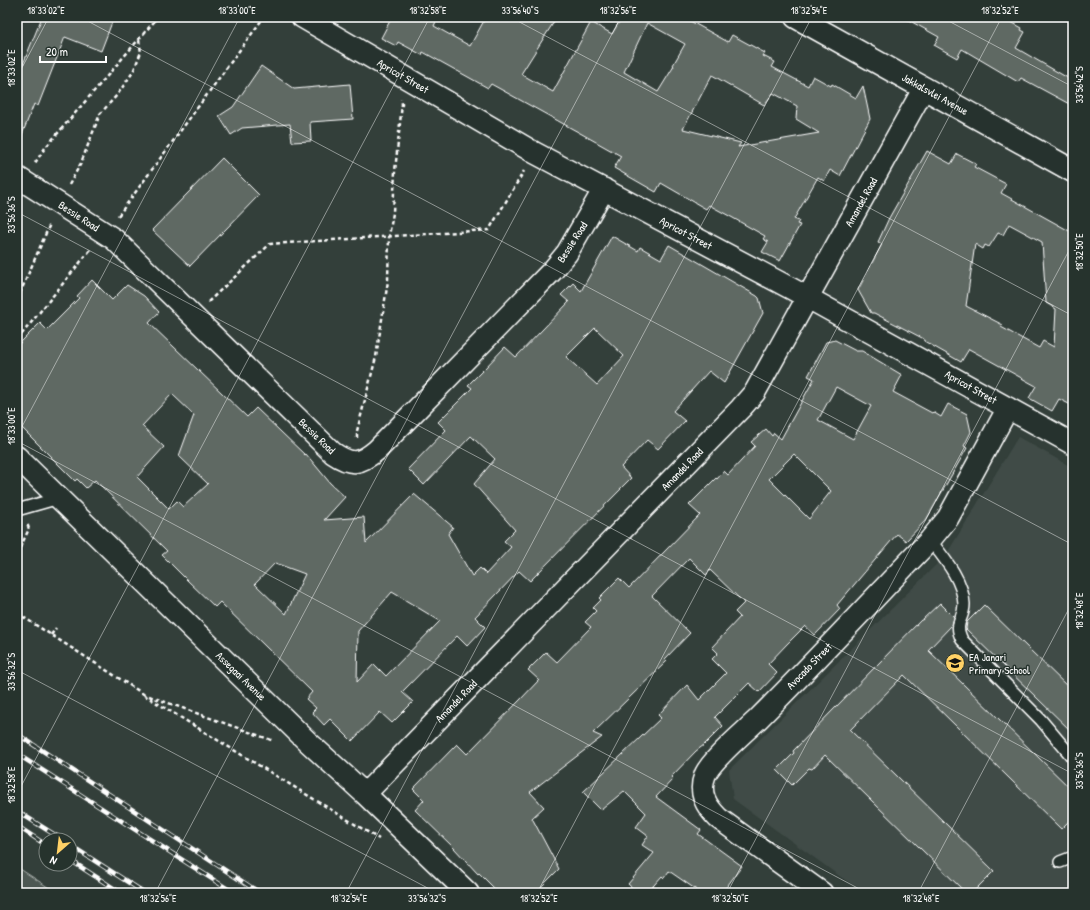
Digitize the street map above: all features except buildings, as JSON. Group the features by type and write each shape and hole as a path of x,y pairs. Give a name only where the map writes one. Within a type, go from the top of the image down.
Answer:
{"street":[{"name":"Apricot Street","path":"302,17 535,153 807,298 1073,444"},
{"name":"Jakkalsvlei Avenue","path":"796,17 1073,171"},
{"name":"Amandel Road","path":"365,794 755,392 924,88"},
{"name":"Bessie Road","path":"20,178 114,239 333,453 343,459 355,463 366,459 377,450 553,270 567,253 604,189"},
{"name":"Avocado Street","path":"822,893 718,818 709,809 703,797 705,775 711,765 760,718 930,540 948,518 1008,408"},
{"name":"Assegaai Avenue","path":"17,457 302,735 468,893"}],"lane":[{"path":"20,510 59,498"},
{"path":"930,540 950,567 963,596 964,607 958,626 958,632 962,640 1041,720 1073,758"},
{"path":"1060,862 1073,857"}],"path":[{"path":"20,178 158,17"},
{"path":"17,340 124,208 264,17"},
{"path":"17,300 60,203 80,163 100,114 117,95 133,72 141,52 139,40"},
{"path":"355,463 357,431 376,357 388,281 389,236 393,213 395,171 402,104 399,89 403,76"},
{"path":"194,317 270,244 489,230 535,153"},
{"path":"17,554 29,529 20,510"},
{"path":"17,613 144,695 379,839"},
{"path":"51,635 56,628"},
{"path":"144,695 278,742"}],"shaded area":[{"name":"EA Janari Primary School","path":"1018,437 1073,468 1073,893 863,893 733,799 729,770 946,555"},
{"path":"17,867 57,893 17,893"}],"railway":[{"path":"17,734 260,893"},
{"path":"17,754 234,893"},
{"path":"17,811 50,832"},
{"path":"17,826 38,840"},
{"path":"78,850 145,893"},
{"path":"78,865 121,893"}],"place":[{"name":"EA Janari Primary School","path":"955,663"}]}
